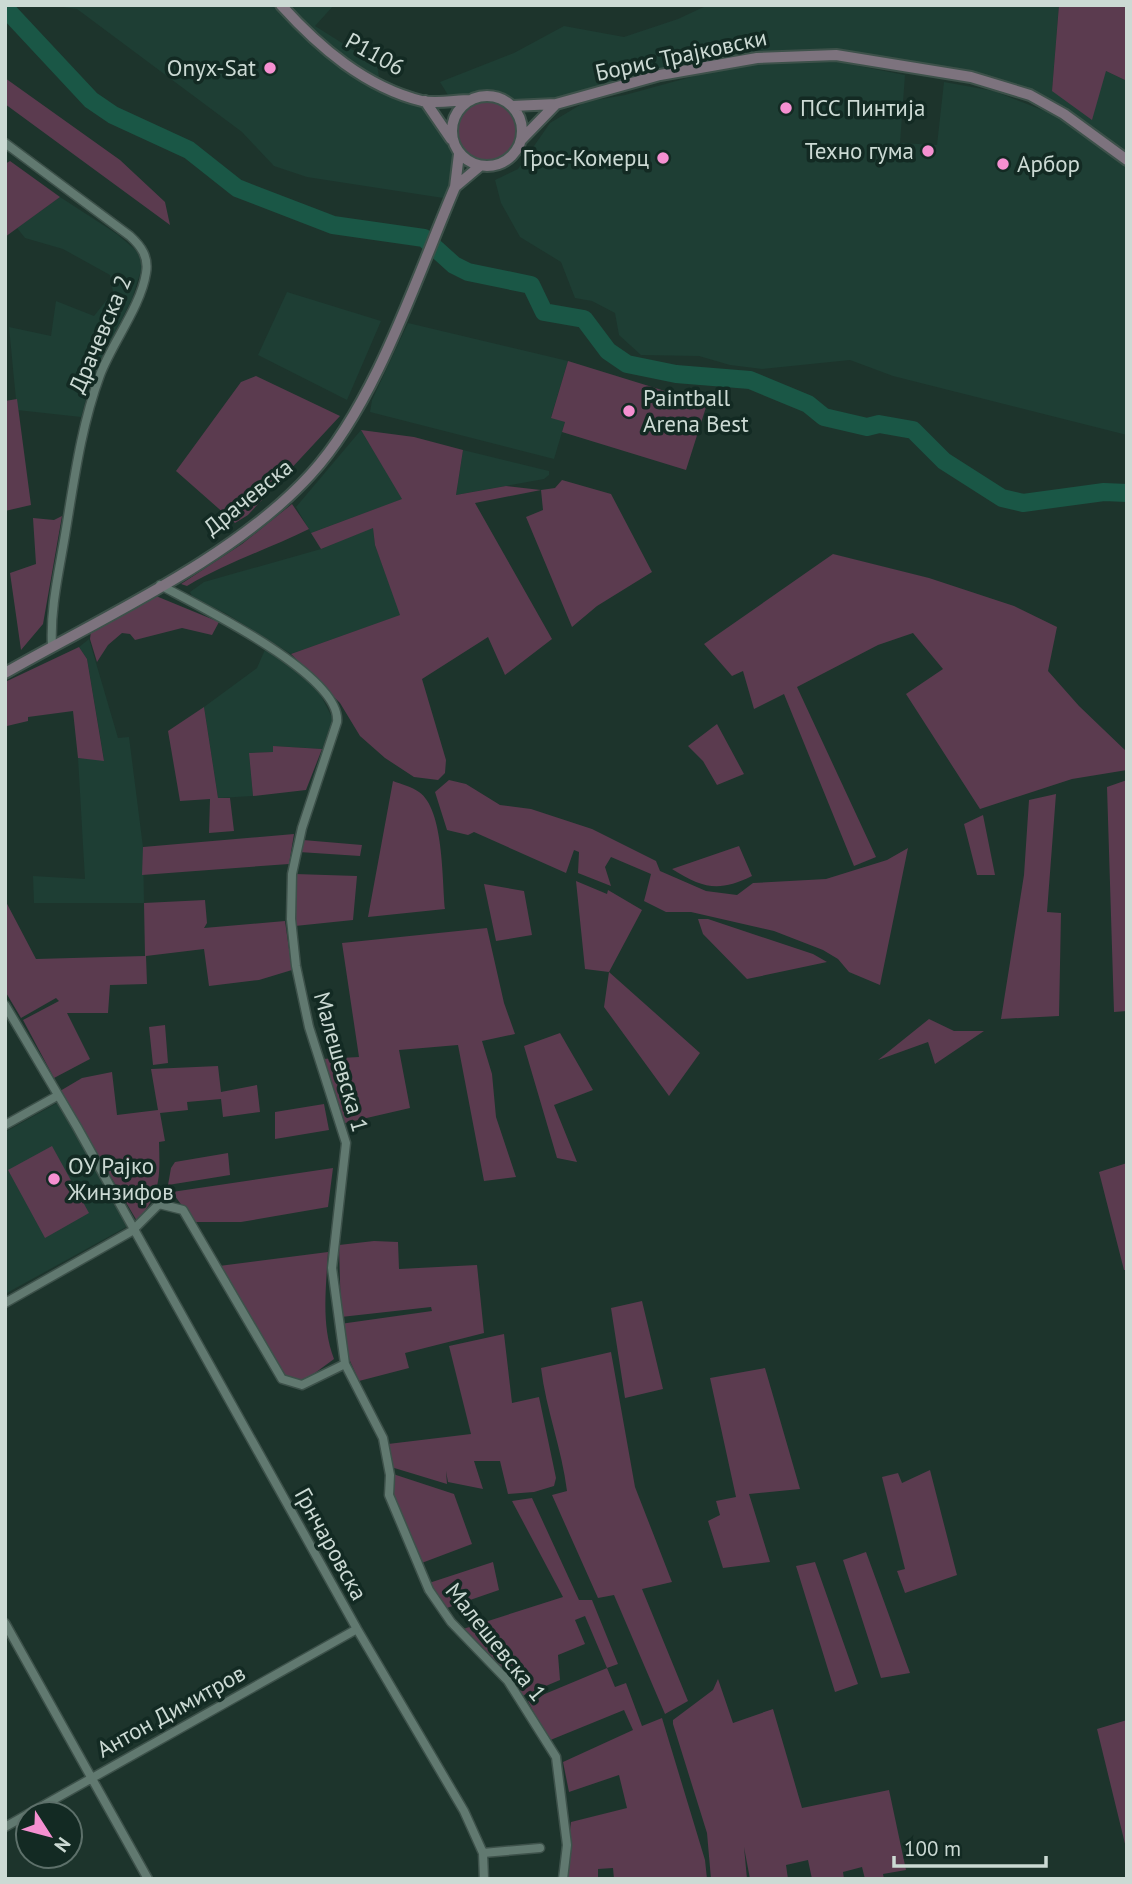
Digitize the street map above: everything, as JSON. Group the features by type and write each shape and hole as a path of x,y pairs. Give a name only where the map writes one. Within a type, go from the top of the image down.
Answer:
{"main road":[{"name":"P1106","path":"281,5 308,35 345,64 363,75 425,101"},
{"name":"Борис Трајковски","path":"425,101 471,100 492,96 512,106 556,104 660,75 717,64 783,55 836,55 971,77 1030,95 1064,114 1127,160"},
{"path":"452,141 451,127 456,114 471,100"},
{"path":"425,101 459,154 480,166 506,161 521,140 556,104"},
{"path":"512,106 520,118 521,140"},
{"name":"Драчевска","path":"5,673 209,556 261,519 313,473 354,411 397,321 455,187 459,154"},
{"name":"Драчевска","path":"455,187 480,166"}],"street":[{"name":"Драчевска 2","path":"5,143 130,236 138,243 146,260 146,273 140,292 92,397 78,455 54,602 52,646"},
{"name":"Малешевска 1","path":"160,585 257,638 301,668 321,689 338,717 303,824 292,874 291,919 296,967 309,1027 346,1143 332,1268 345,1364 383,1437 390,1475 388,1495 429,1590 451,1622 508,1681 555,1757 567,1844 563,1879"},
{"name":"Грнчаровска","path":"5,1005 356,1629 464,1811 483,1853 484,1879"},
{"path":"5,1125 57,1096"},
{"path":"5,1303 132,1231 159,1204 183,1210 282,1379 302,1385 345,1364"},
{"path":"5,1623 148,1879"},
{"name":"Антон Димитров","path":"5,1827 356,1629"},
{"path":"483,1853 540,1848"}],"shaded area":[{"path":"49,5 334,5 315,26 377,65 381,89 425,101 452,141 459,154 450,199 307,177 274,166 242,132 77,9"},
{"path":"708,5 1059,5 1052,91 1106,71 1127,81 1127,435 893,376 850,360 762,369 730,365 699,356 641,355 619,335 615,313 592,301 575,298 561,262 520,237 501,203 495,180 518,169 550,123 585,102 625,95 753,60 823,59 905,75 900,143 937,145 944,82 994,91 1045,111 1047,104 999,84 836,55 757,58 556,104 512,106 499,98 485,96 451,100 440,82 514,53 564,26 624,37 678,19"},
{"path":"1059,5 1127,5 1127,81 1106,71 1092,120 1052,91"},
{"path":"5,78 120,160 165,202 170,225 5,104"},
{"path":"481,101 493,101 509,109 515,119 515,143 509,153 493,161 481,161 465,153 457,137 457,125 465,109"},
{"path":"10,161 60,197 5,237 5,164"},
{"path":"60,197 117,234 138,252 143,264 132,299 91,381 81,417 17,410 9,327 51,336 56,301 94,316 113,292 110,275 63,249 25,238 17,228"},
{"path":"287,292 381,321 347,400 258,355"},
{"path":"408,323 568,361 551,417 565,422 554,459 370,412 372,400"},
{"name":"Paintball Arena Best","path":"568,361 707,404 686,470 562,432 565,422 551,418"},
{"path":"256,376 340,416 248,515 235,523 176,471 241,382"},
{"path":"17,399 31,505 5,511 5,401"},
{"path":"361,430 403,499 311,533 296,507"},
{"path":"361,430 414,437 463,450 456,495 506,486 541,490 475,503 552,639 505,675 488,637 422,679 446,760 445,773 438,780 414,777 385,758 360,736 340,703 291,654 400,615 375,545 373,528 321,549 311,533 402,499"},
{"path":"463,450 549,471 549,475 544,479 456,495"},
{"path":"562,480 611,494 652,572 597,606 572,627 526,517 543,510 541,490 555,488"},
{"path":"292,504 309,529 187,586 181,584 242,544"},
{"path":"62,516 43,624 21,650 10,573 36,564 33,518 54,520"},
{"path":"373,527 375,545 401,615 291,654 225,613 193,598 190,592 204,582 321,549"},
{"path":"833,554 929,578 1014,606 1057,627 1048,671 1079,706 1127,752 1127,770 1072,779 980,809 906,694 943,669 913,633 878,645 797,687 876,857 854,866 784,694 754,709 743,671 732,676 704,644"},
{"path":"156,596 219,622 212,635 182,628 135,640 130,634 122,633 108,645 97,662 90,639 91,631"},
{"path":"89,639 118,738 129,737 143,847 144,903 34,903 33,876 85,879 78,758 104,760 87,659 79,647"},
{"path":"267,645 301,668 320,694 333,719 322,749 274,746 273,752 249,753 253,796 218,798 204,707 257,668"},
{"path":"79,647 87,659 104,761 78,758 73,711 28,717 28,721 7,726 5,682"},
{"path":"204,707 218,798 230,798 234,831 209,833 210,799 180,801 168,731"},
{"path":"717,724 744,774 717,785 703,761 688,746"},
{"path":"273,746 322,749 306,790 253,796 249,753 273,752"},
{"path":"449,780 466,784 500,805 531,809 592,829 656,861 660,871 706,891 737,895 753,883 826,879 887,860 908,848 880,985 849,972 838,959 823,950 774,931 691,912 666,912 644,901 651,874 611,857 605,867 611,886 578,873 579,852 574,850 566,873 474,832 468,835 447,830 435,792"},
{"path":"1127,780 1127,1011 1114,1012 1107,787"},
{"path":"393,781 419,792 433,813 440,846 445,909 368,917"},
{"path":"1056,794 1047,912 1061,913 1059,1016 1001,1019 1024,875 1029,800"},
{"path":"983,815 995,875 977,875 964,824"},
{"path":"294,834 289,864 142,875 143,847"},
{"path":"303,840 362,845 360,856 299,852"},
{"path":"739,846 752,876 740,881 712,886 693,881 672,869"},
{"path":"295,874 357,876 353,920 295,926"},
{"path":"576,881 607,894 608,890 642,910 609,972 585,969"},
{"path":"484,884 524,891 532,935 496,941"},
{"path":"5,900 36,959 145,956 144,903 205,900 207,923 204,928 285,921 292,970 259,980 209,986 204,949 146,956 147,984 110,985 108,1013 67,1013 90,1059 54,1078 23,1020 59,1001 56,998 21,1018 5,991"},
{"path":"698,919 708,919 813,954 827,962 747,979 703,934"},
{"path":"487,928 504,1003 515,1034 482,1041 492,1074 496,1117 516,1177 484,1181 458,1045 399,1050 410,1108 345,1123 322,1059 359,1057 342,943"},
{"path":"609,972 700,1053 669,1096 604,1007"},
{"path":"929,1019 954,1031 984,1031 935,1064 928,1042 878,1060"},
{"path":"165,1025 168,1063 153,1065 149,1027"},
{"path":"560,1033 593,1090 554,1105 577,1162 557,1158 524,1046"},
{"path":"218,1066 221,1092 257,1085 260,1112 223,1117 221,1099 187,1102 188,1110 160,1113 165,1141 159,1142 157,1184 151,1202 137,1221 60,1091 82,1078 112,1072 117,1115 158,1110 151,1069"},
{"name":"ОУ Рајко Жинзифов","path":"59,1102 128,1226 5,1294 5,1132"},
{"path":"324,1104 329,1130 275,1139 275,1112"},
{"path":"52,1146 89,1213 45,1238 8,1170"},
{"path":"228,1153 230,1175 168,1185 175,1162"},
{"path":"1127,1163 1127,1270 1124,1270 1099,1172"},
{"path":"333,1168 328,1207 241,1222 194,1222 172,1192"},
{"path":"374,1241 398,1242 399,1269 477,1265 484,1333 405,1353 409,1368 359,1381 342,1343 340,1324 432,1311 431,1307 341,1317 339,1245"},
{"path":"328,1252 326,1320 334,1359 304,1381 291,1382 277,1366 219,1266"},
{"path":"642,1301 663,1389 625,1398 611,1308"},
{"path":"504,1334 512,1403 539,1397 556,1478 554,1486 534,1492 508,1494 500,1461 474,1461 483,1489 448,1482 446,1471 447,1484 391,1467 388,1444 471,1434 449,1346"},
{"path":"611,1352 635,1487 672,1582 642,1589 688,1701 665,1714 614,1595 598,1598 552,1495 567,1491 541,1368"},
{"path":"765,1368 800,1489 749,1494 770,1562 723,1568 708,1521 720,1515 716,1501 736,1497 710,1378"},
{"path":"930,1470 957,1575 905,1593 897,1571 905,1569 882,1477 898,1473 902,1483"},
{"path":"390,1473 454,1494 472,1544 419,1564 391,1493"},
{"path":"532,1498 579,1600 592,1600 618,1664 607,1668 585,1616 575,1620 585,1644 558,1655 560,1680 522,1696 460,1630 563,1597 512,1501"},
{"path":"866,1552 910,1673 881,1678 843,1560"},
{"path":"493,1562 499,1590 444,1609 429,1583"},
{"path":"815,1562 858,1684 835,1692 796,1566"},
{"path":"607,1668 615,1687 626,1683 642,1726 662,1718 705,1860 707,1879 614,1879 613,1868 598,1869 598,1879 564,1879 571,1822 627,1808 619,1775 569,1792 563,1762 633,1730 624,1710 548,1741 528,1701"},
{"path":"718,1679 733,1723 773,1709 802,1808 889,1790 906,1870 883,1874 884,1879 865,1879 862,1867 843,1872 844,1879 812,1879 808,1860 786,1865 788,1879 750,1879 744,1847 747,1879 711,1879 707,1833 673,1720 713,1690"},
{"path":"1127,1720 1127,1852 1097,1729"}],"waterway":[{"path":"5,8 91,100 113,115 189,150 237,188 333,225 424,238 454,265 468,272 531,285 544,312 584,319 608,351 627,364 676,374 750,380 808,404 824,417 867,427 879,424 913,430 944,461 1002,498 1023,503 1104,492 1127,493"}],"place":[{"name":"Onyx-Sat","path":"270,68"},
{"name":"ПСС Пинтија","path":"786,108"},
{"name":"Техно гума","path":"928,151"},
{"name":"Грос-Комерц","path":"663,158"},
{"name":"Арбор","path":"1003,164"},
{"name":"Paintball Arena Best","path":"629,411"},
{"name":"ОУ Рајко Жинзифов","path":"54,1179"}]}
